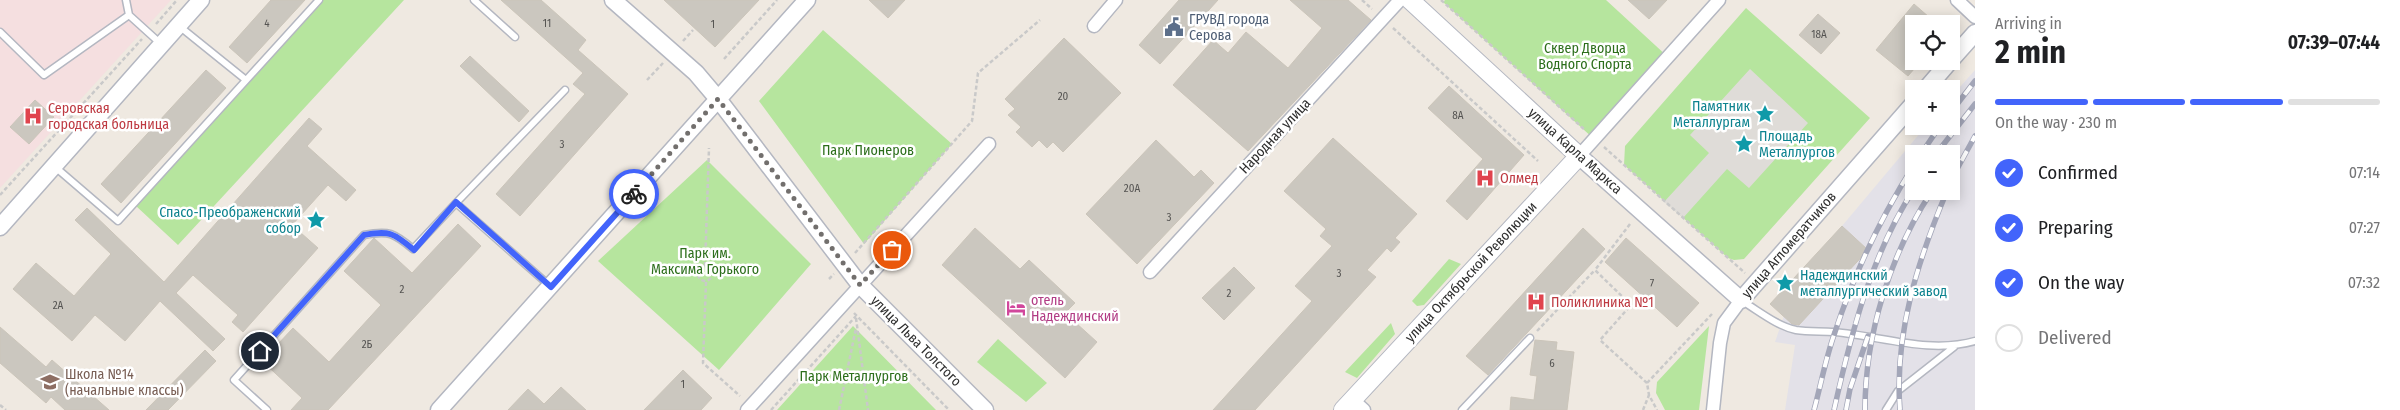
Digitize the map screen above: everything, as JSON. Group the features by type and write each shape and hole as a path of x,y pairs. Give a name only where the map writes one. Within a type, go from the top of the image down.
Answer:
{"main road":[{"name":"улица Карла Маркса","path":"1410,0 1579,156"},
{"name":"улица Октябрьской Революции","path":"1353,407 1579,156"}],"street":[{"path":"0,227 201,0"},
{"name":"улица Льва Толстого","path":"613,0 696,73 860,285 985,410"},
{"path":"439,410 807,0"},
{"path":"1094,26 1116,0"},
{"name":"Народная улица","path":"1150,272 1400,0"},
{"name":"улица Октябрьской Революции","path":"1579,156 1719,0"},
{"path":"1957,0 1975,17"},
{"path":"1960,51 1975,34"},
{"path":"1934,80 1943,70"},
{"name":"улица Агломератчиков","path":"1713,410 1724,323 1756,282 1905,113"},
{"path":"749,408 989,144"},
{"name":"улица Карла Маркса","path":"1579,156 1741,300"}],"lane":[{"path":"126,0 129,15 162,45"},
{"path":"54,166 118,221 319,0"},
{"path":"474,0 515,37"},
{"path":"0,32 44,75 129,15"},
{"path":"178,26 246,80"},
{"path":"267,410 234,380 357,242 364,235 383,232 396,235 414,250 456,202 565,90"},
{"path":"456,202 551,287"},
{"path":"1741,300 1780,324 1796,330 1835,332 1911,344 1954,347 1975,342"},
{"path":"1462,410 1530,338"},
{"path":"1886,410 1898,390 1954,347"}],"path":[{"path":"0,196 177,0"},
{"path":"724,59 777,0"},
{"path":"1362,0 1538,161"},
{"path":"1441,0 1756,282"},
{"path":"844,265 972,121 978,73 1040,20"},
{"path":"678,46 693,30"},
{"path":"647,80 664,62"},
{"path":"705,266 707,160 709,148"},
{"path":"1530,338 1595,270 1640,210"},
{"path":"705,266 701,267 698,274 699,278 706,282"},
{"path":"705,266 709,267 713,274 706,282 703,363 749,408"},
{"path":"1595,270 1631,305 1600,340 1647,383 1649,395 1657,410"},
{"path":"846,302 856,316 949,410"},
{"path":"1647,383 1713,313 1724,323"},
{"path":"856,316 868,410"},
{"path":"771,410 856,316"},
{"path":"839,410 856,326"},
{"path":"1643,410 1649,395"},
{"path":"0,405 6,410"}],"shaded area":[{"name":"Серовская городская больница","path":"0,0 171,0 0,188"},
{"name":"Площадь Металлургов","path":"1750,69 1808,123 1749,188 1727,169 1683,218 1664,202 1709,153 1690,135"},
{"name":"Надеждинский металлургический завод","path":"1975,70 1975,410 1785,410 1795,345 1775,342 1784,316 1770,304 1842,226 1905,151 1905,200 1960,200 1960,145 1910,145 1918,135 1960,135 1960,87"}],"green space":[{"path":"323,0 404,0 178,245 136,206"},
{"name":"Сквер Дворца Водного Спорта","path":"1445,0 1606,0 1668,57 1594,139 1443,2"},
{"path":"1746,8 1870,118 1744,259 1734,260 1728,258 1624,165 1625,146"},
{"name":"Парк Пионеров","path":"823,30 952,144 864,244 759,101"},
{"name":"Парк им. Максима Горького","path":"707,160 811,264 719,370 598,261"},
{"path":"1449,259 1461,264 1424,305 1417,306 1412,301"},
{"path":"1391,323 1395,334 1357,378 1345,372"},
{"name":"Парк Металлургов","path":"853,326 936,410 777,410"},
{"path":"1709,326 1699,410 1665,410 1656,393 1657,382"},
{"path":"998,339 1047,383 1026,402 977,362"}],"building":[{"path":"271,0 305,0 247,63 229,47"},
{"path":"501,0 541,0 586,40 578,50 628,94 520,216 496,194 585,94 573,84 583,73"},
{"path":"664,0 759,0 715,47"},
{"path":"869,0 905,0 888,18"},
{"name":"ГРУВД города Серова","path":"1179,0 1218,0 1160,64 1139,45"},
{"path":"1290,0 1348,0 1371,20 1248,151 1173,85 1213,40 1228,53 1246,32 1288,68 1322,28"},
{"path":"1628,0 1667,0 1649,19"},
{"path":"1914,4 1927,15 1905,15 1905,70 1913,70 1908,76 1876,50"},
{"path":"1818,14 1840,33 1821,54 1799,35"},
{"path":"1064,38 1121,93 1063,152 1053,142 1047,148 1039,140 1032,147 1016,132 1021,127 1008,115 1015,109 1005,99"},
{"path":"470,56 529,111 519,122 460,66"},
{"path":"206,70 226,88 121,203 101,184"},
{"path":"1449,86 1524,155 1467,220 1446,201 1483,159 1428,108"},
{"path":"35,100 54,117 29,144 10,127"},
{"path":"309,118 322,129 307,146 356,190 346,201 328,185 292,225 318,248 243,332 232,322 238,315 193,275 176,293 225,339 213,351 160,301 125,341 95,315 72,341 13,289 36,263 74,296 111,254 75,220 87,208 164,282"},
{"path":"1333,138 1417,214 1395,238 1400,242 1391,252 1387,248 1367,270 1376,277 1255,410 1213,410 1312,301 1295,286 1332,246 1320,236 1326,229 1284,191"},
{"path":"1156,140 1194,177 1201,170 1214,183 1137,264 1086,214"},
{"path":"458,224 481,246 328,410 291,410 302,398 262,361 293,328 329,362 381,305 344,271 374,238 412,273"},
{"path":"1842,226 1868,250 1799,325 1792,324 1770,304"},
{"name":"отель Надеждинский","path":"975,228 1020,269 1029,260 1075,303 1065,313 1097,342 1065,378 942,265"},
{"name":"Поликлиника №1","path":"1583,228 1605,249 1488,375 1466,356"},
{"path":"1626,238 1699,303 1677,327 1605,262"},
{"path":"1234,267 1255,288 1224,320 1202,298"},
{"name":"Школа №14 (начальные классы)","path":"0,327 46,367 52,360 109,410 65,410 51,397 46,403 0,363"},
{"path":"1535,340 1557,342 1556,350 1574,352 1567,410 1510,410 1511,397 1534,400 1537,376 1530,375"},
{"path":"205,350 216,361 168,410 146,410"},
{"path":"683,370 712,398 701,410 644,410"},
{"path":"561,387 586,410 508,410 528,389 544,404"}],"railway":[{"path":"1960,100 1975,81"},
{"path":"1943,145 1975,104"},
{"path":"1927,145 1934,135"},
{"path":"1960,164 1975,136"},
{"path":"1814,410 1826,361 1842,310 1880,225 1905,180"},
{"path":"1834,410 1855,324 1864,296 1886,241 1907,200"},
{"path":"1865,410 1870,353 1875,324 1883,296 1892,268 1904,241 1926,200"},
{"path":"1900,410 1901,353 1910,298 1943,200"},
{"path":"1846,410 1850,389 1868,336"}],"way so far":[{"path":"634,194 718,99 860,285 892,250"}],"place":[{"name":"ГРУВД города Серова","path":"1174,27"},
{"name":"Памятник Металлургам","path":"1765,114"},
{"name":"Серовская городская больница","path":"33,116"},
{"name":"Площадь Металлургов","path":"1744,144"},
{"name":"Олмед","path":"1485,178"},
{"name":"Спасо-Преображенский собор","path":"316,220"},
{"name":"Надеждинский металлургический завод","path":"1785,283"},
{"name":"Поликлиника №1","path":"1536,302"},
{"name":"отель Надеждинский","path":"1016,308"},
{"name":"Школа №14 (начальные классы)","path":"50,382"}],"route":[{"path":"260,351 364,235 383,232 396,235 414,250 456,202 551,287 634,194"}]}
